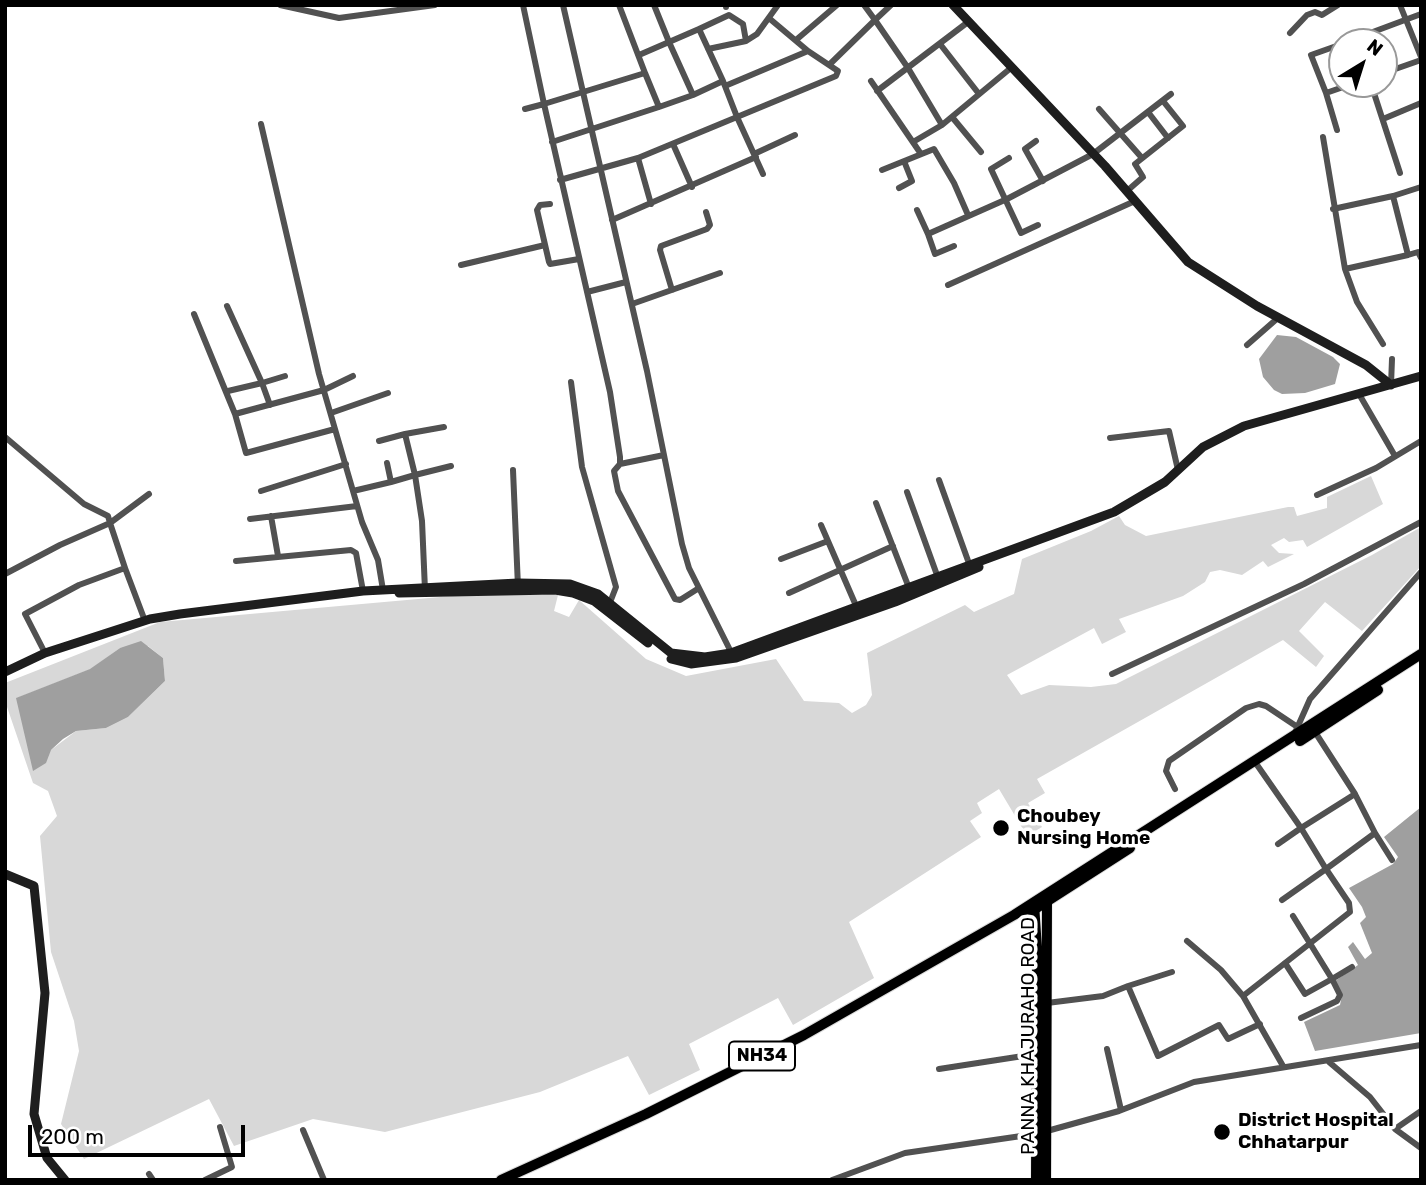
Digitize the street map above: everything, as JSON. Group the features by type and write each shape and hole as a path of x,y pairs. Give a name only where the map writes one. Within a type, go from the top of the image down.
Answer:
{"highway":[{"name":"NH34","path":"1257,764 1421,654"},
{"name":"NH34","path":"501,1180 596,1138 804,1035 1047,897 1257,764 1315,732 1421,662"}],"main road":[{"name":"PANNA KHAJURAHO ROAD","path":"1046,1180 1047,897"},
{"name":"PANNA KHAJURAHO ROAD","path":"1035,904 1036,1180"}],"street":[{"path":"280,5 340,18 435,5"},
{"path":"523,5 560,180 610,392 620,464"},
{"path":"563,5 632,304 682,544 689,568 734,656"},
{"path":"620,5 659,107"},
{"path":"654,5 693,95"},
{"path":"708,49 746,41 770,19 778,5"},
{"path":"796,40 836,5"},
{"path":"864,5 908,68 942,125"},
{"path":"829,65 891,5"},
{"path":"953,5 1127,191 1188,262 1366,365 1391,385"},
{"path":"1290,33 1307,15 1315,12 1322,15 1338,5"},
{"path":"1398,67 1421,58 1400,5"},
{"path":"1383,28 1421,14"},
{"path":"639,55 729,15 743,24 746,41"},
{"path":"560,180 638,158 831,79 838,73 770,19"},
{"path":"877,90 968,22"},
{"path":"699,29 764,174"},
{"path":"940,44 979,94"},
{"path":"1328,49 1311,55 1337,130"},
{"path":"552,142 724,84 808,51"},
{"path":"913,142 942,125 1012,67"},
{"path":"525,109 645,73"},
{"path":"871,81 921,154"},
{"path":"928,234 1007,199 1093,154 1171,94"},
{"path":"1376,98 1400,173"},
{"path":"1127,191 1143,177 1135,164 1183,126 1163,101"},
{"path":"1383,119 1421,103"},
{"path":"1099,109 1142,158"},
{"path":"1148,112 1168,138"},
{"path":"952,117 981,152"},
{"path":"261,124 324,390 357,506 387,590"},
{"path":"612,220 692,187 795,135"},
{"path":"1322,137 1345,268 1357,302 1383,344"},
{"path":"1036,141 1025,149 1043,181"},
{"path":"673,144 692,187"},
{"path":"882,170 934,149 954,183 968,215"},
{"path":"638,158 651,204"},
{"path":"1009,158 991,169 1021,233 1038,225"},
{"path":"899,188 912,181 904,161"},
{"path":"1333,209 1421,187"},
{"path":"1393,196 1408,254"},
{"path":"948,285 1135,201"},
{"path":"550,204 540,205 537,210 550,264 579,258"},
{"path":"917,210 935,254 954,246"},
{"path":"672,290 660,250 664,244 709,228 706,212"},
{"path":"461,265 544,245"},
{"path":"1345,268 1420,253"},
{"path":"632,304 720,273"},
{"path":"587,292 626,282"},
{"path":"227,306 270,405"},
{"path":"194,314 228,391 246,453 335,429"},
{"path":"1247,345 1279,317"},
{"path":"1391,385 1392,359"},
{"path":"228,391 285,376"},
{"path":"235,414 324,390 353,376"},
{"path":"5,672 45,653 145,621 363,591 387,590 402,594 425,590 518,587 573,593 609,606 673,660 691,664 734,656 895,602 985,562 1114,512 1157,488 1203,447 1244,426 1421,376"},
{"path":"571,382 582,467 616,587 609,606"},
{"path":"331,413 388,393"},
{"path":"1359,394 1395,457"},
{"path":"379,441 444,427"},
{"path":"1110,439 1169,431 1178,470"},
{"path":"405,435 422,521 425,590"},
{"path":"5,437 84,504 108,516 145,621"},
{"path":"1317,495 1395,457 1421,441"},
{"path":"664,456 620,464 614,471 618,491 676,599 680,600 699,588"},
{"path":"387,463 391,482"},
{"path":"261,491 345,464"},
{"path":"353,491 451,466"},
{"path":"513,470 518,587"},
{"path":"939,480 971,568"},
{"path":"907,492 937,575"},
{"path":"5,574 110,523 149,494"},
{"path":"876,503 909,588"},
{"path":"250,519 357,506"},
{"path":"271,516 278,556"},
{"path":"1112,674 1304,584 1421,522"},
{"path":"821,525 857,608"},
{"path":"781,559 828,541"},
{"path":"789,593 893,546"},
{"path":"236,561 355,551 363,591"},
{"path":"45,653 25,614 79,585 125,568"},
{"path":"734,656 937,575 971,568"},
{"path":"1293,738 1310,699 1421,572"},
{"path":"1175,789 1166,771 1169,761 1246,708 1259,704 1266,706 1297,726"},
{"path":"1315,732 1355,794 1392,860"},
{"path":"1243,996 1350,912 1349,903 1257,764"},
{"path":"1278,844 1355,794"},
{"path":"1282,900 1375,833"},
{"path":"5,874 34,886 45,993 34,1114 47,1158 65,1180"},
{"path":"1293,916 1332,979 1339,999 1301,1018"},
{"path":"1187,941 1221,970 1243,996 1283,1066"},
{"path":"1285,963 1305,994 1352,967"},
{"path":"1047,1003 1103,996 1172,972"},
{"path":"1128,986 1158,1056 1219,1025 1228,1039 1260,1024"},
{"path":"1047,1131 1122,1110 1194,1082 1421,1045"},
{"path":"1107,1049 1122,1110"},
{"path":"939,1069 1036,1054"},
{"path":"1329,1062 1370,1097 1395,1129 1421,1148"},
{"path":"1395,1129 1421,1111"},
{"path":"205,1180 232,1167 220,1127"},
{"path":"303,1130 324,1180"},
{"path":"832,1180 905,1153 1035,1134"}],"shaded area":[{"path":"1277,335 1296,337 1333,357 1340,364 1335,384 1305,393 1282,394 1274,390 1263,377 1259,359"},
{"path":"1371,476 1383,504 1307,547 1303,540 1289,542 1284,538 1271,545 1279,553 1294,554 1268,567 1263,561 1242,575 1220,570 1210,572 1205,582 1183,596 1119,619 1126,632 1102,644 1094,628 1007,675 1021,695 1049,685 1091,687 1116,684 1372,555 1421,527 1421,566 1362,631 1325,602 1299,631 1324,656 1316,667 1283,640 1037,779 1045,793 1028,803 1042,827 1027,836 999,789 977,803 982,813 970,821 981,837 849,922 874,978 793,1025 778,998 689,1044 700,1070 649,1095 628,1056 540,1092 385,1132 313,1119 234,1146 209,1099 84,1159 61,1124 79,1051 74,1021 51,952 40,836 57,816 48,791 33,783 5,701 5,683 160,622 474,594 558,595 554,611 569,617 579,600 646,659 686,676 776,659 804,701 839,703 852,713 866,705 872,695 867,653 965,605 974,612 1014,594 1022,559 1091,531 1119,516 1125,525 1146,536 1288,507 1294,507 1297,516 1327,508 1327,497","holes":["148,646 163,658 165,681 128,717 106,728 76,731 51,750 17,698 91,669 120,648"]},
{"path":"141,641 163,658 165,681 128,717 106,728 76,731 63,739 51,750 46,763 33,771 16,698 90,669 120,648"},
{"path":"1421,807 1421,1033 1315,1051 1304,1022 1340,1005 1342,995 1335,981 1358,965 1348,947 1353,942 1365,959 1372,953 1360,923 1366,917 1349,888 1393,864 1398,857 1384,837"}],"place":[{"name":"Choubey Nursing Home","path":"1001,828"},
{"name":"District Hospital Chhatarpur","path":"1222,1132"}]}
